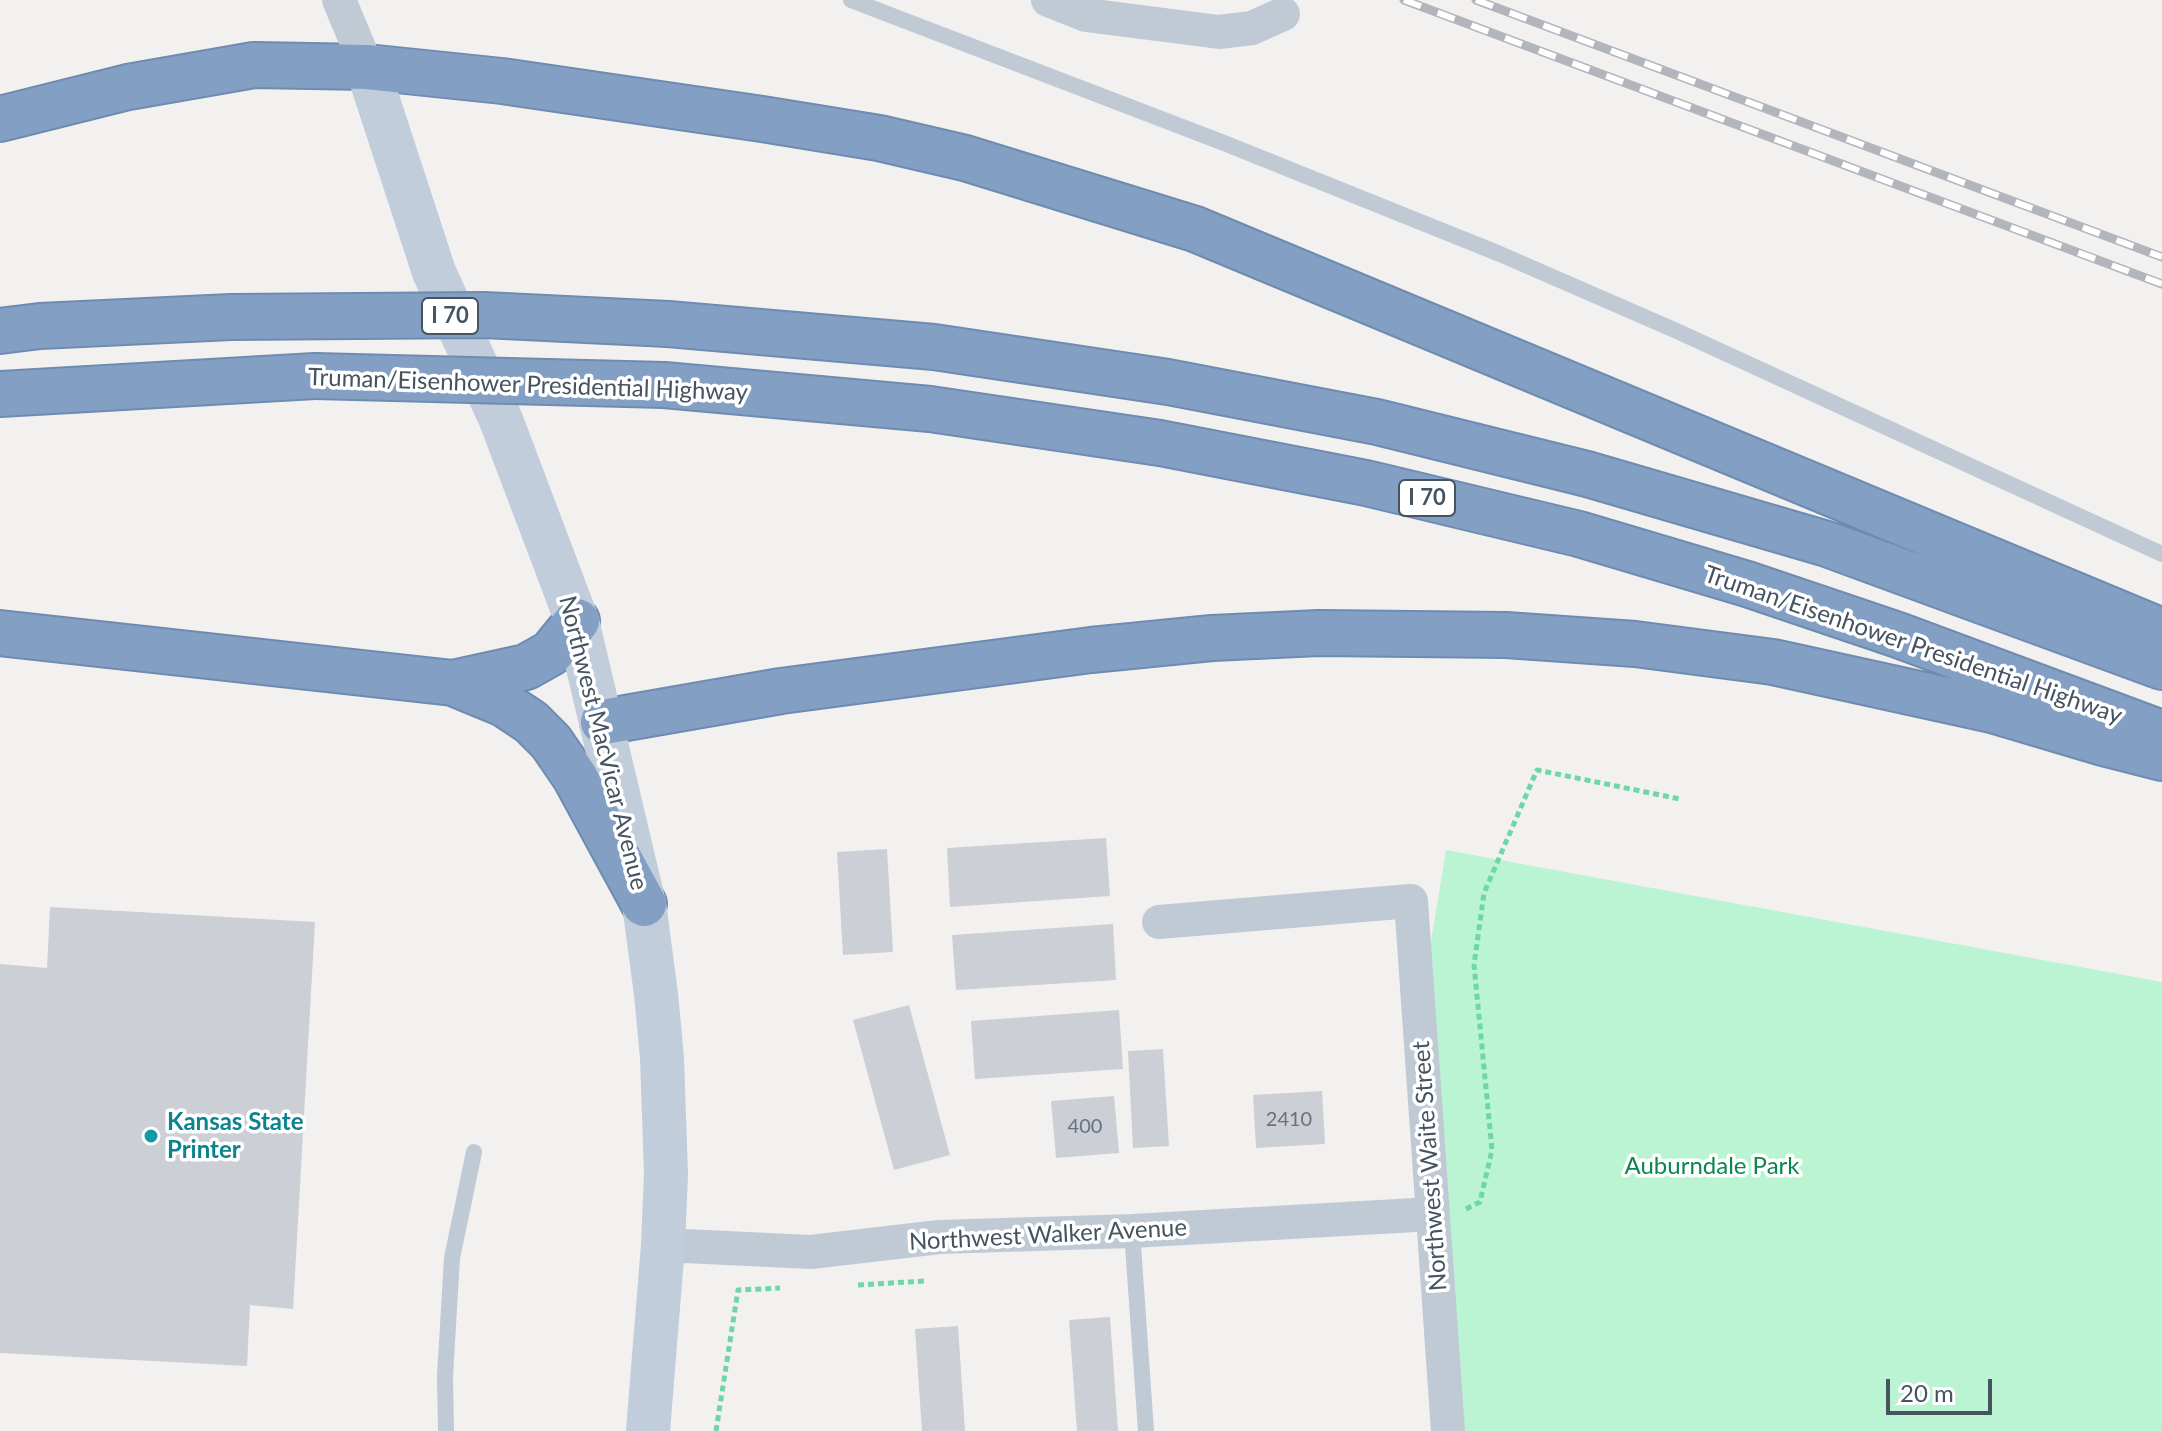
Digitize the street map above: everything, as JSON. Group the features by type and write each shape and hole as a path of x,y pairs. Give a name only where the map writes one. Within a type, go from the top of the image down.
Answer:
{"highway":[{"path":"0,119 128,87 254,65 367,67 502,81 879,138 965,158 1195,229 2162,631"},
{"name":"I 70","path":"0,331 40,326 231,317 484,315 668,324 934,347 1168,382 1377,422 1587,474 1827,544 2162,667"},
{"name":"Truman/Eisenhower Presidential Highway","path":"0,394 41,389 315,376 664,385 930,409 1160,443 1366,483 1579,534 1747,584 1898,635 2162,733"},
{"path":"453,683 526,667 551,653 577,621"},
{"path":"0,633 453,683 504,704 531,722 551,742 575,777 644,904"},
{"path":"603,722 781,691 1091,650 1212,638 1319,633 1506,635 1635,644 1773,662 1992,710 2162,758"}],"main road":[{"name":"Northwest MacVicar Avenue","path":"367,67 434,272 501,420 577,621 644,904 662,1058 666,1174 648,1431"}],"street":[{"name":"Northwest MacVicar Avenue","path":"339,0 367,67"},
{"path":"1048,0 1086,15 1219,32 1252,28 1283,14"},
{"name":"Northwest Waite Street","path":"1159,922 1411,901 1444,1214 1448,1431"},
{"name":"Northwest Walker Avenue","path":"663,1245 811,1252 939,1237 1132,1231 1444,1214"}],"lane":[{"path":"851,0 1209,137 1500,254 1679,332 2162,554"},
{"path":"446,1431 445,1376 452,1258 474,1152"},
{"path":"1132,1231 1146,1431"}],"path":[{"path":"1444,1214 1480,1202 1492,1150 1474,965 1484,893 1537,770 1680,799"},
{"path":"847,1285 925,1281"},
{"path":"716,1431 738,1290 785,1288"}],"green space":[{"name":"Auburndale Park","path":"1446,850 2162,982 2162,1431 1461,1431 1428,960"}],"building":[{"path":"1106,838 1110,896 950,907 947,848"},
{"path":"887,849 893,952 843,955 837,852"},
{"name":"Kansas State Printer","path":"50,907 315,922 293,1309 250,1305 247,1366 0,1353 0,964 47,968"},
{"path":"1113,924 1116,980 956,990 952,935"},
{"path":"909,1005 950,1155 894,1170 853,1020"},
{"path":"1119,1010 1123,1069 975,1079 971,1021"},
{"path":"1163,1049 1169,1146 1133,1148 1128,1051"},
{"path":"1322,1091 1325,1144 1256,1148 1253,1095"},
{"path":"1114,1096 1119,1153 1056,1158 1051,1101"},
{"path":"1110,1317 1118,1431 1077,1431 1069,1320"},
{"path":"958,1326 965,1431 922,1431 915,1329"}],"railway":[{"path":"1404,0 2162,284"},
{"path":"1476,0 2162,257"}],"place":[{"name":"Kansas State Printer","path":"151,1136"}]}
